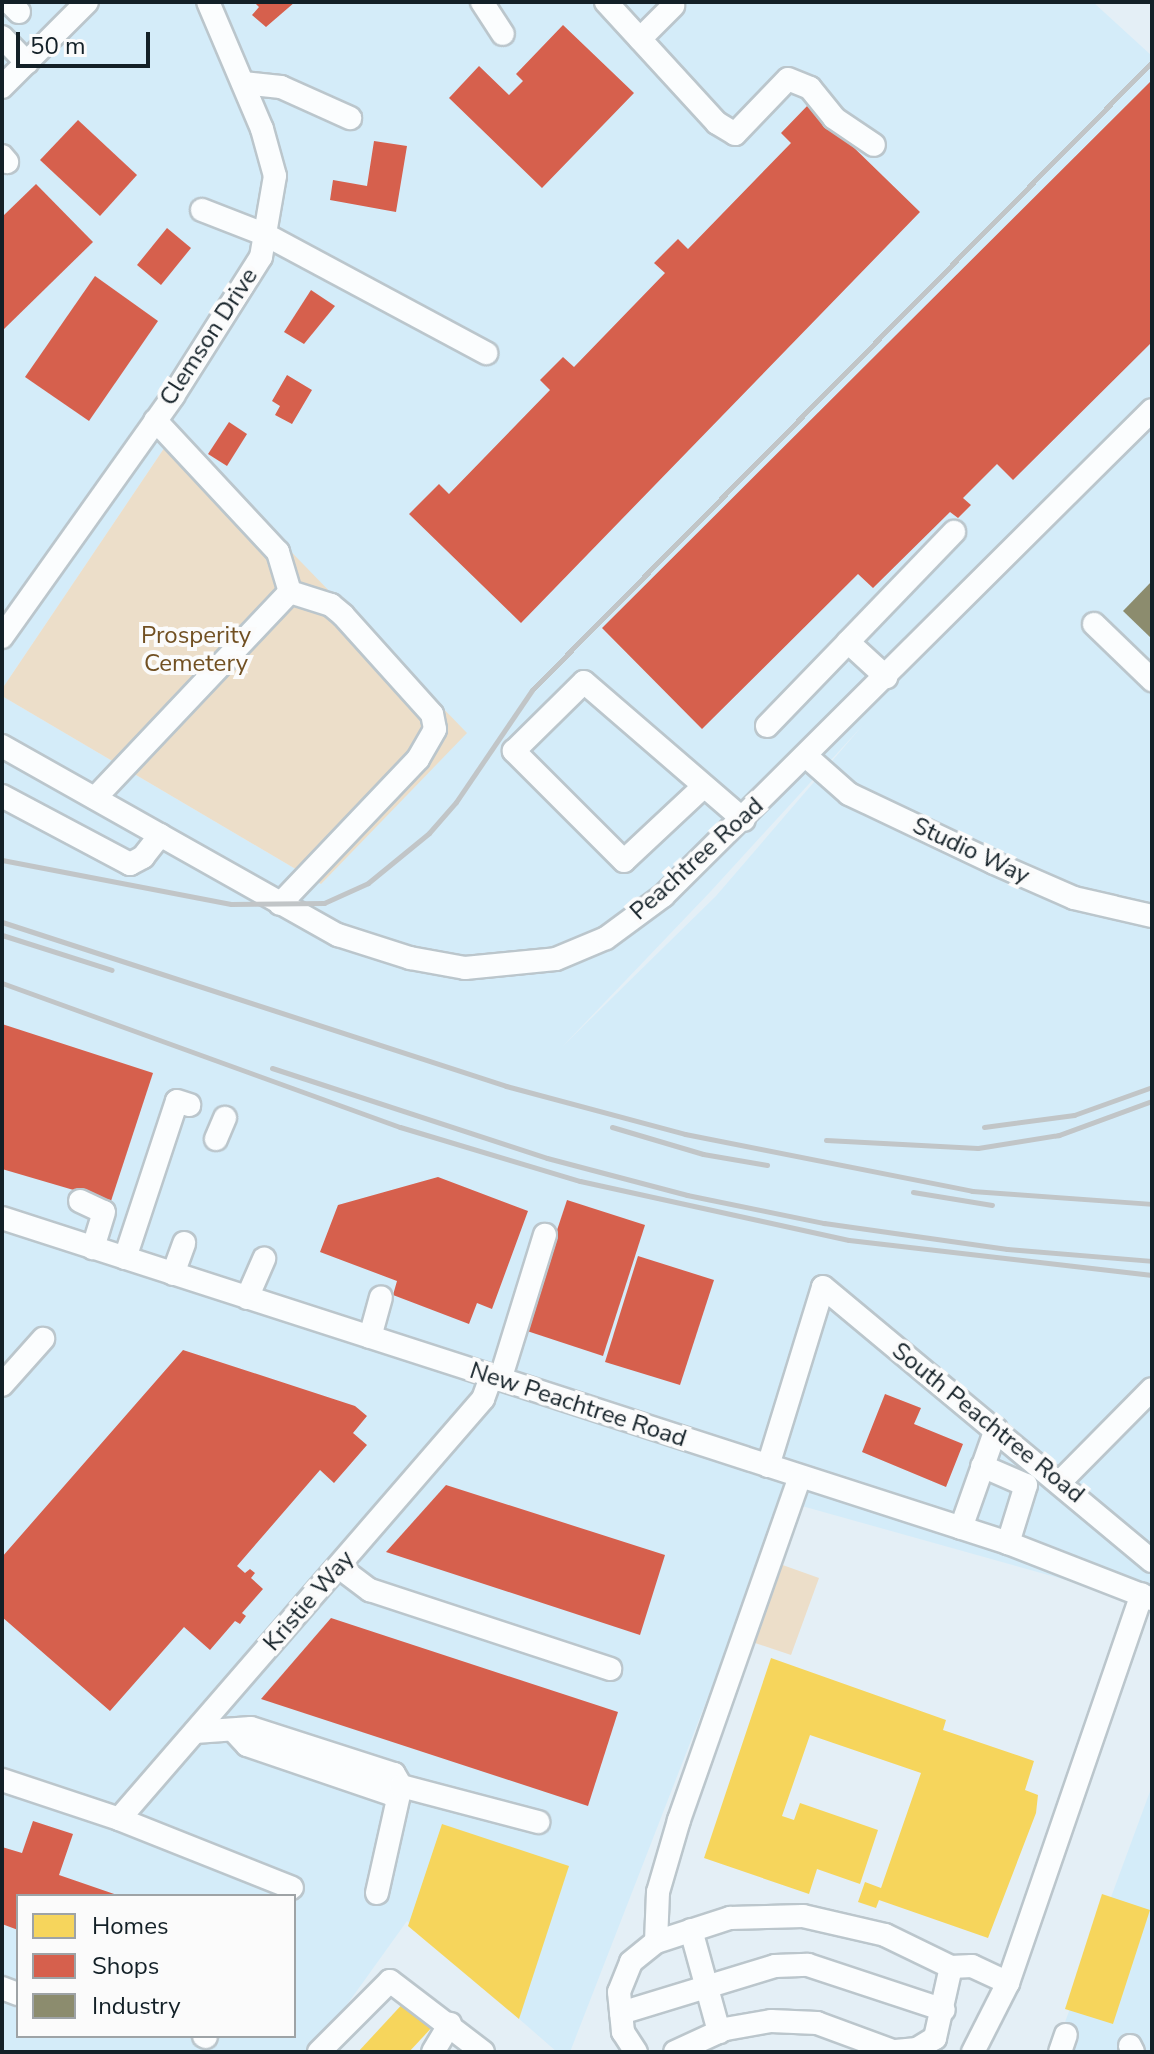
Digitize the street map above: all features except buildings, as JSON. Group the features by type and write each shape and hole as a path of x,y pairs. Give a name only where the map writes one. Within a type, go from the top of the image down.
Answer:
{"street":[{"name":"Clemson Drive","path":"2,637 155,420 261,257 275,176 243,83 208,2"},
{"path":"482,2 503,34"},
{"path":"606,2 717,123 735,134 788,79 810,88 834,118 874,145"},
{"path":"2,87 85,3"},
{"path":"640,39 673,6"},
{"path":"2,37 27,63"},
{"path":"243,83 281,87 350,118"},
{"path":"202,210 266,235 486,353"},
{"name":"Peachtree Road","path":"2,746 338,935 410,958 465,968 556,959 606,938 663,896 744,820 1152,410"},
{"path":"155,420 278,552 290,592"},
{"path":"767,726 954,532"},
{"path":"95,798 290,592"},
{"path":"280,904 418,759 435,729 432,714 343,615 331,605 290,592"},
{"path":"1094,624 1152,680"},
{"path":"848,642 886,677"},
{"path":"703,787 624,861 514,751 584,682 744,820"},
{"name":"Studio Way","path":"806,756 849,794 994,863 1074,898 1152,916"},
{"path":"2,796 130,864 143,857 160,835"},
{"path":"125,1258 183,1103"},
{"path":"216,1139 225,1118"},
{"path":"80,1201 104,1212 93,1248"},
{"name":"New Peachtree Road","path":"2,1218 1008,1543 1147,1596"},
{"name":"Kristie Way","path":"119,1819 483,1399 495,1378 545,1235"},
{"path":"173,1274 184,1243"},
{"path":"247,1298 264,1259"},
{"name":"South Peachtree Road","path":"768,1466 823,1287 1151,1558"},
{"path":"370,1337 381,1297"},
{"path":"2,1385 43,1339"},
{"path":"1061,1481 1152,1389"},
{"path":"961,1528 996,1429"},
{"path":"982,1466 1026,1485 1008,1543"},
{"path":"656,1942 658,1892 679,1820 800,1477"},
{"path":"339,1567 370,1590 610,1669"},
{"path":"973,2052 1008,1983 1147,1596"},
{"path":"195,1732 236,1733 247,1745 391,1794 401,1786"},
{"path":"2,1780 119,1819 292,1888"},
{"path":"401,1786 538,1822"},
{"path":"377,1893 401,1786"},
{"path":"636,2052 623,2032 619,1992 631,1962 656,1942 730,1918 803,1916 885,1935 951,1967 972,1966 1008,1983"},
{"path":"691,1930 719,2032"},
{"path":"621,2013 775,1966 808,1965 944,2010"},
{"path":"675,2052 719,2032 771,2021 817,2023 893,2051 917,2049 935,2038 944,2010 951,1967"},
{"path":"319,2052 390,1981 483,2052"},
{"path":"433,2052 450,2024"}],"shaded area":[{"path":"2,2 1093,2 1152,56 1152,1604 784,1501 570,2052 557,2052 407,1921 313,2052 2,2052 2,696 321,884 175,432 2,689","holes":["863,725 716,896 562,1047"]},
{"path":"1152,1786 1152,2052 1054,2052"}],"green space":[{"name":"Prosperity Cemetery","path":"175,432 467,733 321,884 2,696 2,689"},
{"path":"777,1563 819,1578 791,1655 749,1641"}],"railway":[{"path":"2,860 231,904 324,903 368,883 429,833 456,802 532,690 1152,62"},
{"path":"2,922 506,1086 685,1134 972,1191 1152,1204"},
{"path":"2,935 112,970"},
{"path":"2,983 400,1127 580,1181 849,1240 1152,1275"},
{"path":"272,1068 547,1158 687,1195 824,1223 1007,1249 1152,1261"},
{"path":"984,1127 1074,1115 1152,1087"},
{"path":"826,1140 978,1148 1059,1135 1152,1101"},
{"path":"612,1127 703,1154 767,1165"},
{"path":"913,1192 992,1205"}]}
